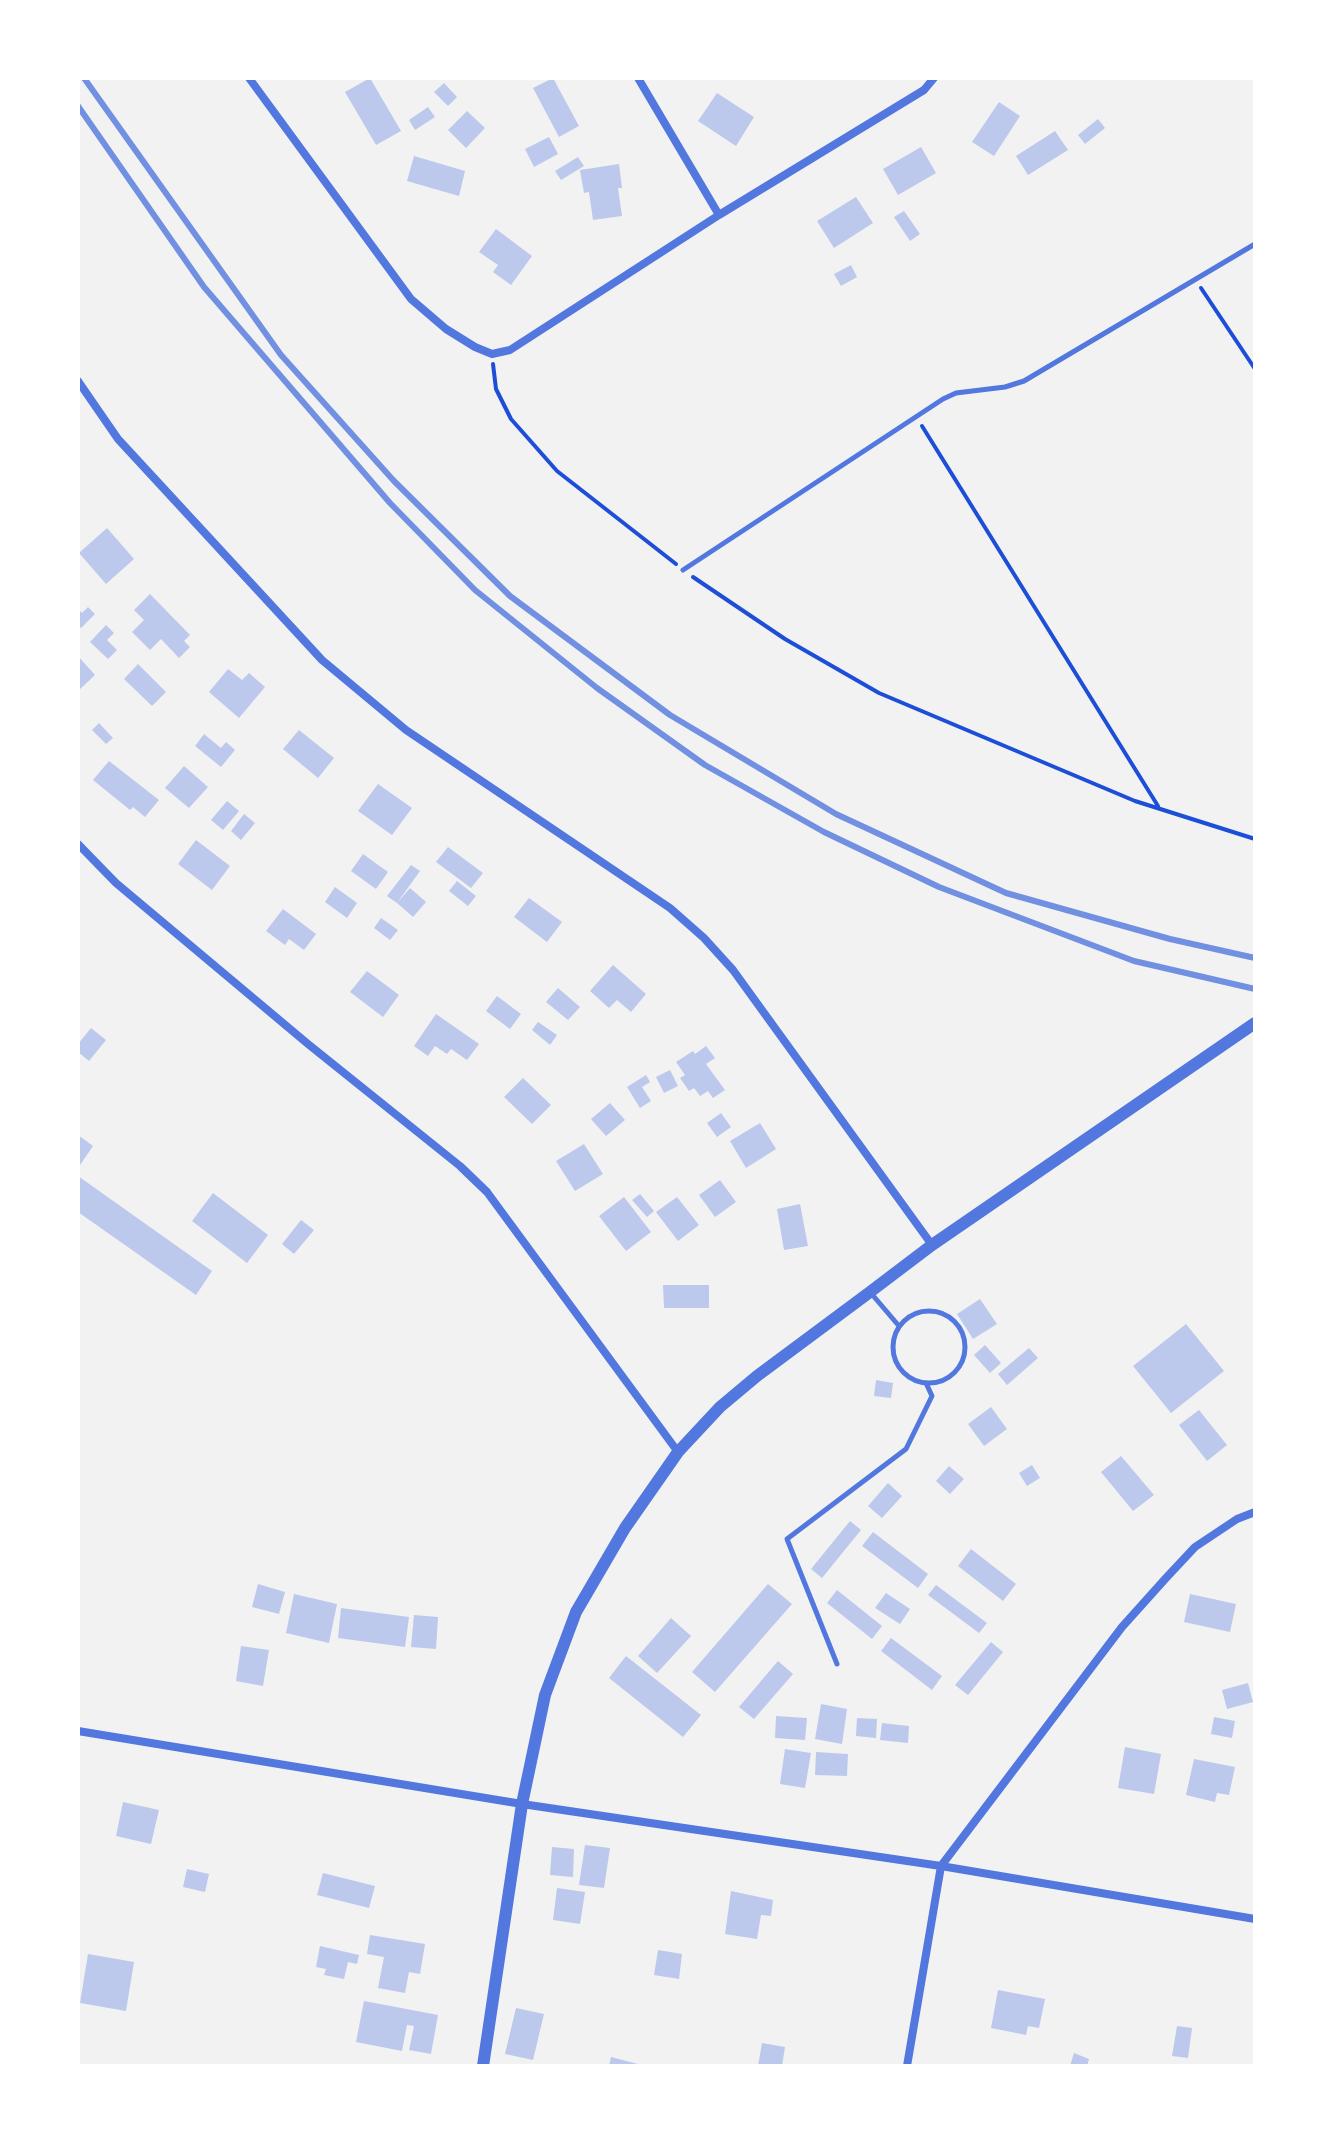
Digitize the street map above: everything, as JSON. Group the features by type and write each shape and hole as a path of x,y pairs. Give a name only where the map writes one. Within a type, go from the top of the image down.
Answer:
{"street":[{"path":"249,78 411,299 446,329 492,354 510,350 719,215 924,90 934,78"},
{"path":"638,78 719,215"},
{"path":"78,381 118,439 322,660 406,730 670,908 704,938 733,970 932,1245"},
{"path":"78,844 116,883 460,1166 487,1192 678,1452"},
{"path":"483,2066 522,1804 545,1695 576,1612 625,1528 678,1452 720,1407 757,1376 932,1245 1255,1023"},
{"path":"907,2066 941,1866 1122,1627 1195,1547 1237,1519 1255,1512"},
{"path":"78,1731 522,1804 941,1866 1255,1919"}],"lane":[{"path":"683,570 956,393 1005,387 1024,381 1255,244"},
{"path":"870,1292 899,1326"},
{"path":"924,1310 939,1312 953,1319 962,1331 966,1346 963,1361 954,1373 941,1381 926,1383 912,1379 900,1369 894,1355 893,1340 899,1326 910,1316 924,1310"},
{"path":"837,1664 787,1539 906,1449 932,1396 926,1383"}],"path":[{"path":"1196,280 1255,369"},
{"path":"492,354 496,389 511,419 557,471 683,570 785,639 879,693 1135,801 1255,839"},
{"path":"917,418 1159,808"}],"building":[{"path":"370,78 401,131 376,145 345,92"},
{"path":"553,78 579,126 559,137 533,88"},
{"path":"444,83 457,97 448,106 434,92"},
{"path":"717,93 754,117 736,146 698,121"},
{"path":"999,102 1020,116 994,156 972,142"},
{"path":"428,107 435,117 415,130 409,120"},
{"path":"467,111 485,128 466,148 448,130"},
{"path":"1098,119 1105,128 1085,144 1078,135"},
{"path":"1055,131 1068,150 1028,175 1016,156"},
{"path":"549,137 558,154 534,167 525,149"},
{"path":"921,147 936,173 898,195 883,169"},
{"path":"414,156 465,171 459,196 407,181"},
{"path":"578,157 584,166 561,180 555,171"},
{"path":"619,164 622,216 593,220 589,192 584,193 580,170"},
{"path":"856,197 873,223 834,248 817,221"},
{"path":"904,211 920,234 910,241 894,217"},
{"path":"496,229 532,256 511,285 493,272 498,265 479,252"},
{"path":"851,265 857,277 841,286 834,274"},
{"path":"107,528 134,559 106,584 79,553"},
{"path":"150,594 190,635 184,641 190,647 179,658 161,639 150,650 132,632 144,620 134,610"},
{"path":"88,607 95,614 81,628 78,625 78,609 82,613"},
{"path":"106,625 114,633 107,640 117,650 108,659 90,642"},
{"path":"78,656 95,675 78,691"},
{"path":"138,664 166,692 152,706 124,679"},
{"path":"228,669 242,680 249,673 265,687 239,718 209,692"},
{"path":"99,723 113,738 106,744 92,730"},
{"path":"299,730 334,758 318,778 283,749"},
{"path":"204,734 221,748 226,742 235,750 221,767 195,746"},
{"path":"109,761 159,800 145,817 133,807 130,810 93,780"},
{"path":"184,766 208,787 189,808 165,788"},
{"path":"378,784 412,808 392,835 358,811"},
{"path":"227,801 239,811 223,830 211,820"},
{"path":"244,814 255,823 241,840 231,831"},
{"path":"196,840 230,866 212,890 178,864"},
{"path":"448,847 483,873 471,888 436,862"},
{"path":"363,854 388,872 376,889 351,871"},
{"path":"411,865 420,871 397,903 387,896"},
{"path":"457,881 476,896 468,906 449,891"},
{"path":"335,887 357,903 347,918 325,902"},
{"path":"410,888 426,902 413,917 397,903"},
{"path":"529,898 562,922 547,942 514,917"},
{"path":"283,909 316,934 304,950 289,939 285,945 266,931"},
{"path":"381,918 398,930 390,940 374,928"},
{"path":"613,965 646,994 631,1012 617,1000 609,1008 590,991"},
{"path":"367,971 399,995 383,1017 350,992"},
{"path":"558,988 580,1007 568,1020 546,1002"},
{"path":"497,996 521,1014 510,1029 486,1011"},
{"path":"436,1014 479,1044 467,1060 451,1049 447,1054 435,1046 428,1056 414,1046"},
{"path":"538,1022 557,1035 550,1045 532,1030"},
{"path":"91,1028 106,1040 89,1061 78,1052 78,1044"},
{"path":"706,1046 715,1058 706,1064 725,1090 713,1098 708,1091 700,1096 694,1088 689,1091 680,1078 685,1075 676,1062"},
{"path":"670,1070 678,1086 664,1093 656,1077"},
{"path":"646,1075 650,1082 642,1087 651,1101 640,1108 627,1087"},
{"path":"523,1078 551,1105 532,1124 504,1097"},
{"path":"610,1103 625,1120 606,1136 591,1119"},
{"path":"721,1113 731,1127 717,1137 707,1123"},
{"path":"760,1123 776,1149 746,1168 730,1141"},
{"path":"78,1135 93,1146 78,1168"},
{"path":"584,1144 603,1174 575,1191 556,1161"},
{"path":"78,1176 212,1271 196,1295 78,1212"},
{"path":"720,1180 736,1202 715,1217 699,1195"},
{"path":"213,1193 268,1235 247,1263 192,1221"},
{"path":"640,1194 654,1211 647,1217 632,1200"},
{"path":"624,1197 651,1232 626,1251 599,1216"},
{"path":"677,1197 699,1225 678,1241 656,1212"},
{"path":"800,1204 808,1246 784,1250 777,1209"},
{"path":"301,1220 314,1230 294,1254 282,1244"},
{"path":"663,1285 709,1285 709,1308 664,1308"},
{"path":"980,1299 997,1324 973,1339 957,1314"},
{"path":"1186,1324 1224,1371 1171,1413 1133,1366"},
{"path":"985,1345 1001,1363 990,1373 974,1355"},
{"path":"1029,1348 1038,1358 1007,1385 998,1374"},
{"path":"876,1380 893,1383 891,1398 874,1396"},
{"path":"991,1407 1007,1429 984,1446 968,1424"},
{"path":"1199,1410 1227,1445 1207,1461 1179,1425"},
{"path":"1121,1456 1154,1495 1133,1511 1101,1472"},
{"path":"1032,1465 1040,1478 1027,1486 1019,1473"},
{"path":"949,1466 964,1479 950,1494 936,1481"},
{"path":"888,1483 902,1496 882,1518 868,1506"},
{"path":"850,1521 861,1530 822,1578 811,1569"},
{"path":"873,1532 928,1574 918,1588 862,1546"},
{"path":"971,1549 1016,1584 1003,1601 958,1566"},
{"path":"258,1584 285,1592 279,1614 252,1607"},
{"path":"768,1584 792,1604 715,1692 692,1672"},
{"path":"936,1585 987,1623 979,1633 928,1595"},
{"path":"837,1590 882,1626 872,1639 827,1603"},
{"path":"886,1593 910,1609 900,1624 875,1608"},
{"path":"294,1594 337,1604 329,1643 286,1633"},
{"path":"1190,1594 1236,1604 1230,1632 1184,1622"},
{"path":"341,1608 409,1617 405,1647 338,1638"},
{"path":"414,1615 438,1617 436,1649 411,1647"},
{"path":"671,1618 691,1636 657,1673 638,1656"},
{"path":"891,1638 942,1676 932,1690 881,1651"},
{"path":"991,1642 1003,1652 968,1695 955,1685"},
{"path":"241,1646 269,1650 263,1686 236,1681"},
{"path":"626,1656 701,1715 683,1737 609,1678"},
{"path":"778,1661 793,1674 754,1719 739,1707"},
{"path":"1248,1683 1253,1702 1227,1709 1222,1690"},
{"path":"821,1704 847,1709 842,1744 815,1739"},
{"path":"776,1716 807,1718 805,1740 775,1738"},
{"path":"1214,1717 1235,1721 1232,1738 1211,1734"},
{"path":"857,1718 877,1719 876,1738 856,1736"},
{"path":"882,1723 909,1726 908,1743 880,1740"},
{"path":"1125,1747 1161,1754 1154,1794 1118,1788"},
{"path":"785,1749 811,1753 805,1788 780,1784"},
{"path":"816,1752 848,1754 847,1776 815,1775"},
{"path":"1194,1759 1235,1767 1229,1795 1217,1793 1215,1802 1186,1795"},
{"path":"123,1802 159,1810 151,1844 116,1836"},
{"path":"585,1845 610,1848 604,1888 579,1885"},
{"path":"552,1847 574,1849 573,1877 550,1875"},
{"path":"187,1869 209,1874 205,1892 183,1887"},
{"path":"323,1873 375,1886 369,1908 317,1895"},
{"path":"557,1888 585,1892 580,1924 553,1920"},
{"path":"731,1891 773,1900 771,1916 761,1915 757,1939 725,1934"},
{"path":"370,1935 425,1944 420,1974 409,1972 405,1993 378,1988 384,1957 367,1954"},
{"path":"320,1946 359,1955 357,1964 348,1962 344,1979 324,1975 326,1969 316,1967"},
{"path":"658,1950 682,1954 679,1979 654,1975"},
{"path":"88,1954 134,1962 126,2011 80,2003"},
{"path":"998,1990 1045,1999 1039,2028 1028,2026 1026,2035 991,2028"},
{"path":"364,2001 438,2015 431,2054 409,2050 414,2026 407,2025 402,2051 356,2042"},
{"path":"516,2008 544,2014 533,2060 505,2054"},
{"path":"1177,2026 1192,2028 1188,2058 1172,2056"},
{"path":"762,2043 785,2047 782,2066 758,2066"},
{"path":"1074,2053 1089,2059 1087,2066 1070,2066"},
{"path":"611,2057 638,2064 609,2066"}],"railway":[{"path":"84,78 281,355 394,481 510,596 670,715 836,814 1006,893 1170,939 1255,958"},
{"path":"78,106 204,287 390,503 475,590 597,688 705,765 824,832 939,887 1134,961 1255,989"}]}
